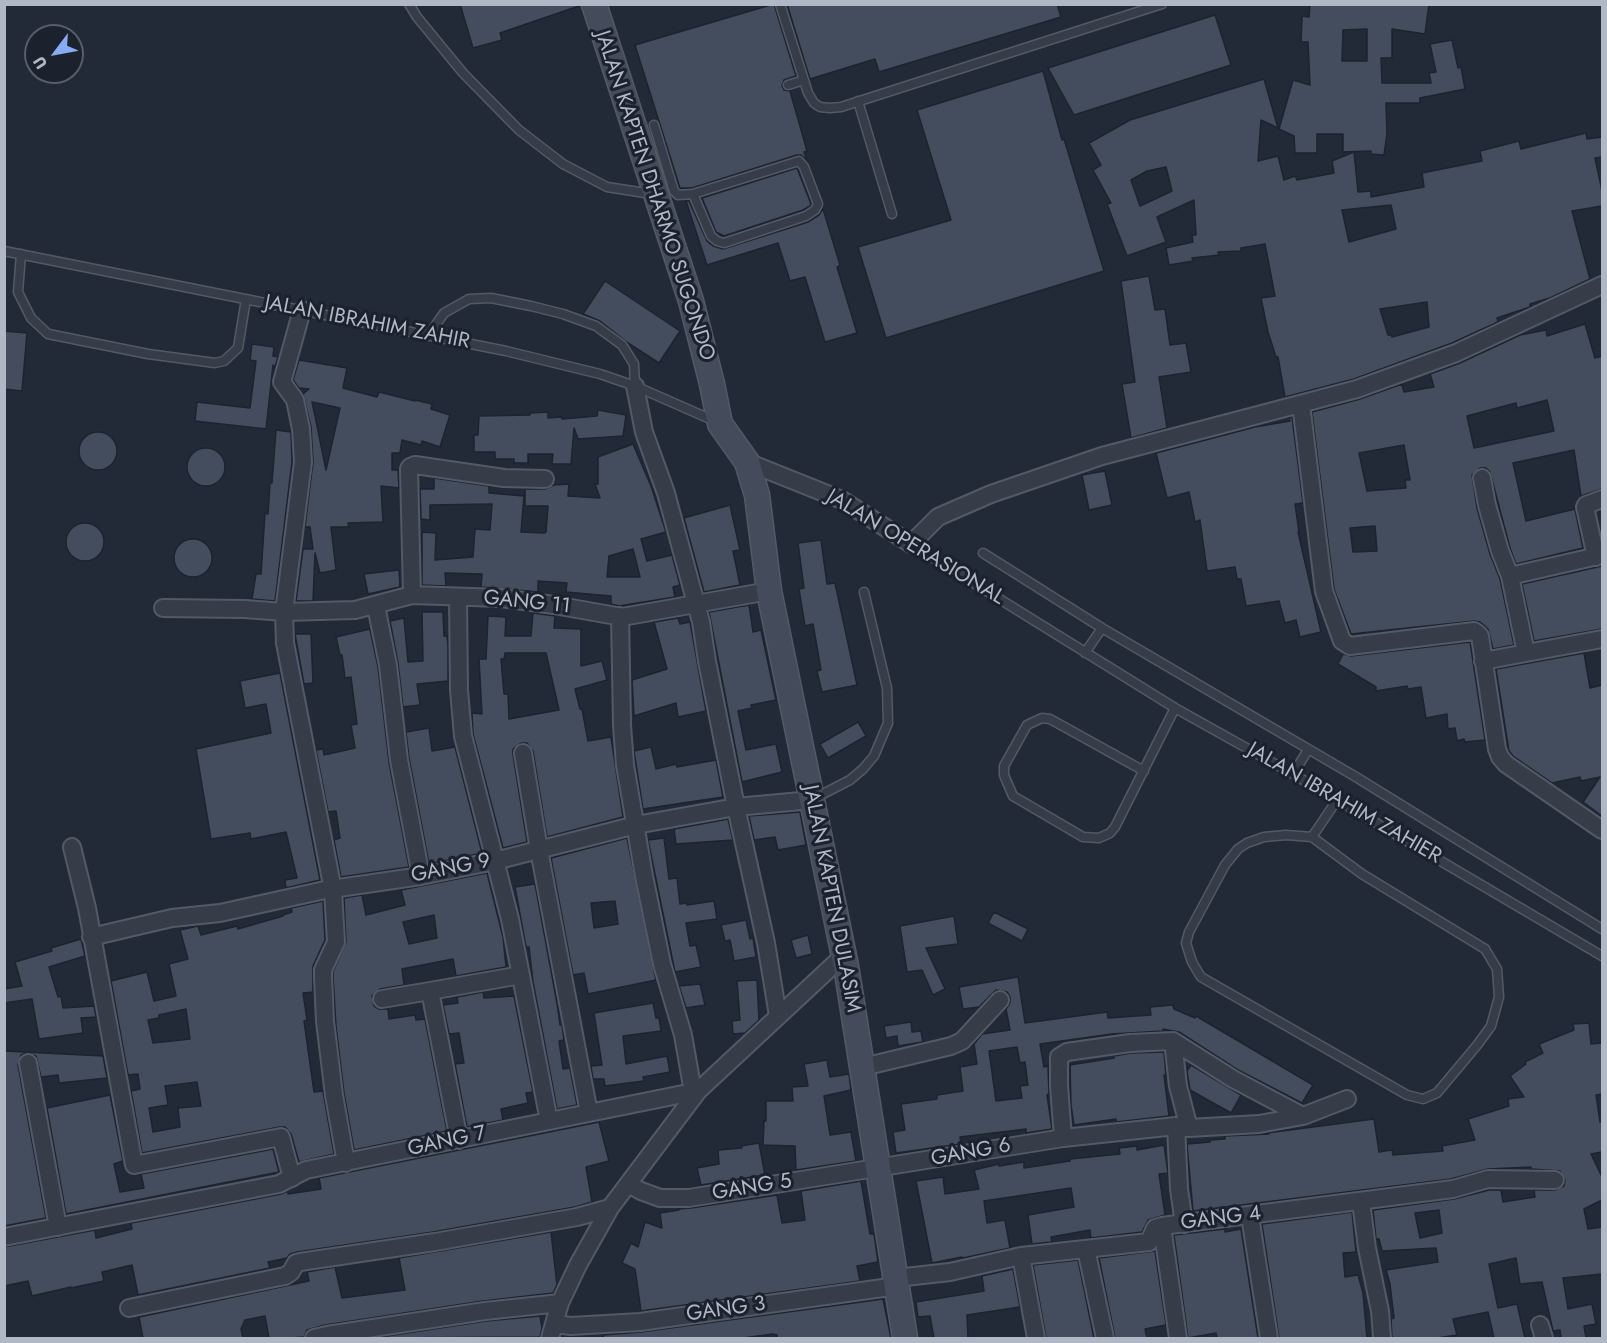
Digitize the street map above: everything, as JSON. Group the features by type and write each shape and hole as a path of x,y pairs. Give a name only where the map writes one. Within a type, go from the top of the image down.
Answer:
{"main road":[{"name":"JALAN KAPTEN DHARMO SUGONDO","path":"594,4 649,126 657,195 691,301 720,424"},
{"path":"720,424 747,462"},
{"name":"JALAN KAPTEN DULASIM","path":"747,462 757,495 770,591 843,956 863,1067 905,1338"}],"street":[{"path":"910,544 938,517 1054,471 1102,456 1357,389 1456,353 1600,289"},
{"path":"302,310 282,382 295,400 301,429 303,462 284,612 285,643 333,890 336,938 323,970 325,1021 334,1095 346,1163"},
{"path":"635,386 644,432 666,493 701,622 706,661 766,943 778,1017"},
{"path":"1301,404 1324,591 1342,641 1350,646 1474,631 1480,636 1500,757 1506,764 1602,830"},
{"name":"JALAN OPERASIONAL","path":"747,462 842,500 910,544"},
{"path":"412,595 410,467 415,465 504,478 545,479"},
{"path":"1482,478 1493,528 1510,576 1526,653"},
{"path":"1510,576 1599,556 1585,507 1586,504 1602,499"},
{"name":"GANG 11","path":"163,608 284,612 355,610 412,595 512,599 620,616 770,591"},
{"path":"458,597 463,736 521,975 549,1121"},
{"path":"376,606 388,665 399,760 422,876"},
{"path":"620,616 622,735 625,765 662,964 683,1035 695,1091"},
{"path":"1483,661 1602,639"},
{"path":"523,753 589,1113"},
{"name":"GANG 9","path":"91,937 172,918 220,913 495,861 636,825 736,807 812,800"},
{"path":"72,847 87,908 134,1165 281,1137 292,1178"},
{"path":"552,1331 560,1303 610,1208 695,1091 843,956"},
{"path":"382,999 521,975"},
{"path":"430,991 459,1140"},
{"path":"863,1067 951,1046 962,1041 1000,1000"},
{"path":"1063,1138 1059,1057 1130,1044 1173,1041 1233,1079 1303,1116"},
{"path":"1173,1041 1182,1127 1179,1189 1184,1224"},
{"path":"28,1063 58,1227"},
{"name":"GANG 7","path":"4,1237 279,1184 306,1170 695,1091"},
{"name":"GANG 6","path":"879,1168 1063,1138 1182,1127 1259,1124 1303,1116 1347,1099"},
{"name":"GANG 5","path":"628,1184 660,1198 689,1198 879,1168"},
{"name":"GANG 4","path":"897,1282 1022,1256 1149,1242 1155,1228 1162,1226 1453,1189 1488,1179 1555,1180"},
{"path":"1361,1202 1367,1248 1380,1311 1382,1336"},
{"path":"129,1308 285,1276 291,1272 296,1263 300,1262 435,1242 577,1217 610,1208"},
{"path":"1250,1216 1269,1338"},
{"path":"1162,1226 1178,1338"},
{"path":"1086,1249 1105,1338"},
{"path":"1022,1256 1036,1338"},
{"name":"GANG 3","path":"552,1331 571,1326 640,1322 897,1282"},
{"path":"315,1338 484,1311 560,1303"}],"lane":[{"path":"409,4 463,73 519,130 563,164 607,187 657,195"},
{"path":"780,4 804,80 814,103 820,107 830,108 1162,4"},
{"path":"788,85 804,80"},
{"path":"858,101 892,214"},
{"path":"649,126 675,194 683,196 693,194 799,162 804,167 818,204 815,210 806,216 724,243 717,241 709,232 693,194"},
{"name":"JALAN IBRAHIM ZAHIR","path":"4,251 507,351 600,374 635,386 720,424"},
{"path":"21,254 18,292 31,318 48,334 148,354 215,363 224,361 238,348 246,299"},
{"path":"428,336 444,313 469,298 491,298 531,306 596,326 622,345 634,364 635,386"},
{"name":"JALAN OPERASIONAL","path":"910,544 1085,653"},
{"name":"JALAN OPERASIONAL","path":"983,553 1102,628"},
{"path":"812,800 850,780 863,768 874,756 888,723 887,688 864,592"},
{"path":"1085,653 1102,628"},
{"name":"JALAN IBRAHIM ZAHIER","path":"1102,628 1356,777 1602,929"},
{"name":"JALAN IBRAHIM ZAHIER","path":"1085,653 1175,708 1293,774 1602,956"},
{"path":"1144,771 1050,719 1042,718 1027,725 1004,766 1004,775 1013,796 1083,837 1099,838 1110,833 1115,827 1144,771 1175,708"},
{"path":"1293,774 1308,750"},
{"path":"1312,837 1337,801"},
{"path":"1286,835 1312,837 1362,874 1485,949 1497,969 1499,997 1491,1026 1437,1093 1423,1099 1407,1095 1201,977 1192,962 1186,943 1189,932 1225,865 1238,849 1264,837 1286,835"}],"building":[{"path":"460,4 579,4 579,6 500,33 502,40 473,48"},
{"path":"774,4 796,76 784,80 782,86 784,90 790,91 807,151 804,152 807,160 797,155 692,188 680,188 635,45"},
{"path":"787,4 1057,4 1061,17 879,72 875,59 810,79"},
{"path":"1310,4 1429,4 1425,34 1392,29 1392,58 1381,58 1382,83 1431,83 1429,73 1436,72 1430,44 1452,40 1465,89 1420,98 1420,103 1386,103 1387,133 1384,155 1371,154 1371,151 1343,152 1343,134 1317,134 1317,153 1295,153 1294,136 1279,129 1293,80 1310,85 1308,42 1301,42 1302,16 1309,17","holes":["1367,29 1367,61 1342,61 1343,30"]},
{"path":"1215,15 1231,65 1074,115 1048,68"},
{"path":"1043,71 1062,140 1064,139 1104,271 886,338 858,247 951,220 917,110"},
{"path":"1264,79 1278,128 1261,120 1258,161 1278,156 1284,180 1295,176 1297,180 1334,173 1332,161 1354,152 1358,192 1371,191 1371,197 1424,187 1422,173 1482,161 1480,151 1519,141 1521,149 1586,133 1587,139 1602,137 1602,157 1595,158 1602,191 1602,206 1572,211 1590,279 1550,298 1530,304 1530,307 1497,318 1498,322 1452,343 1354,379 1285,397 1278,357 1276,357 1268,332 1261,298 1275,296 1265,244 1241,248 1241,251 1218,252 1219,255 1192,258 1193,261 1169,265 1166,248 1193,242 1192,235 1196,235 1194,200 1157,217 1166,242 1127,256 1107,204 1111,203 1093,170 1101,165 1089,143 1130,120","holes":["1166,167 1172,191 1140,206 1131,180 1147,171","1391,205 1396,229 1349,242 1342,210","1427,302 1429,327 1392,337 1388,335 1380,309"]},
{"path":"797,168 810,206 724,236 716,232 702,198"},
{"path":"686,201 689,201 707,241 723,249 808,222 819,215 823,209 840,265 837,267 857,333 825,342 805,277 790,281 778,243 707,265"},
{"path":"1149,276 1155,310 1165,309 1170,345 1186,343 1191,372 1159,377 1167,428 1131,438 1122,384 1135,382 1121,281"},
{"path":"605,281 680,331 659,363 600,321 583,314"},
{"path":"1585,324 1595,358 1602,356 1602,489 1581,496 1574,450 1513,463 1526,521 1575,509 1583,548 1516,564 1490,472 1486,468 1480,468 1472,475 1477,508 1490,554 1500,579 1514,645 1493,649 1488,629 1480,622 1474,621 1351,634 1334,589 1312,412 1360,399 1402,384 1404,392 1434,387 1430,374 1460,363 1520,335 1546,330 1547,336","holes":["1547,400 1554,431 1474,448 1467,416 1516,403 1517,408","1404,445 1410,480 1405,480 1406,488 1367,491 1359,453","1375,526 1377,551 1353,552 1350,528"]},
{"path":"4,331 27,333 22,391 4,389"},
{"path":"252,344 274,347 273,356 278,357 275,367 273,365 266,429 195,421 197,402 250,408 256,361 250,360"},
{"path":"299,360 347,368 343,388 377,397 379,392 432,404 431,409 450,415 440,447 422,441 421,445 402,440 400,453 392,453 392,470 398,470 399,488 381,486 383,522 348,523 349,527 331,527 336,570 320,573 315,553 313,601 296,601 303,549 313,549 310,527 305,527 313,462 311,427 303,394 309,389 299,388 293,380","holes":["312,402 340,408 326,470"]},
{"path":"598,410 626,415 623,436 578,439 574,428 571,464 552,464 553,454 528,454 528,463 514,463 514,459 495,459 495,452 474,452 474,435 478,435 479,416 530,415 530,413 548,412 548,418 562,417 562,419 597,416"},
{"path":"1292,417 1303,503 1295,504 1298,532 1321,632 1300,637 1296,620 1285,623 1279,601 1246,606 1241,579 1237,579 1235,567 1207,571 1200,520 1195,522 1189,492 1167,498 1156,453 1255,427 1290,421 1289,418"},
{"path":"276,430 291,432 292,462 275,601 252,599 256,574 261,574 265,513 268,514"},
{"path":"98,432 112,437 117,451 112,465 98,470 84,465 79,451 84,437"},
{"path":"633,444 651,486 666,532 641,539 647,561 672,555 680,585 673,587 675,597 619,606 611,604 611,596 566,592 567,583 538,581 538,592 481,587 482,574 445,573 446,586 422,585 422,532 436,533 435,560 473,557 475,529 490,530 492,504 430,505 430,520 421,519 420,489 434,489 434,478 489,486 489,493 524,496 521,532 544,533 546,532 548,506 525,506 525,489 545,489 554,485 569,484 568,496 600,498 595,484 598,484 598,457","holes":["633,549 640,577 607,577 609,556"]},
{"path":"206,448 220,453 225,467 220,481 206,486 192,481 187,467 192,453"},
{"path":"1105,471 1112,505 1089,510 1082,475"},
{"path":"730,505 740,550 733,551 740,585 704,592 684,518"},
{"path":"85,523 99,528 104,542 99,556 85,561 71,556 66,542 71,528"},
{"path":"193,539 207,544 212,558 207,572 193,577 179,572 174,558 179,544"},
{"path":"821,540 827,584 835,583 857,685 822,692 817,671 821,670 813,624 805,626 799,589 804,588 798,543"},
{"path":"1602,566 1602,629 1534,641 1522,584"},
{"path":"399,570 400,587 368,594 364,574"},
{"path":"749,605 753,632 761,630 776,700 751,705 752,708 738,711 746,750 776,744 782,772 742,782 709,612"},
{"path":"422,612 443,612 444,636 447,636 448,645 448,681 417,684 420,705 403,707 390,621 404,618 408,662 423,661"},
{"path":"533,613 555,616 554,628 581,629 581,666 602,661 607,680 575,689 580,709 582,709 588,741 611,737 623,817 547,837 533,751 527,743 521,743 513,749 513,755 527,842 503,848 473,734 472,713 482,714 479,659 486,659 488,616 506,617 505,636 531,636","holes":["505,653 546,653 559,710 509,719 508,694 504,694 501,659 504,659"]},
{"path":"678,618 680,624 690,622 706,711 678,717 676,703 634,716 632,680 667,669 654,622"},
{"path":"370,629 378,667 389,762 409,867 341,877 334,840 340,838 336,811 328,812 316,750 323,749 324,755 355,748 351,725 357,724 351,677 345,678 342,655 340,655 336,637"},
{"path":"295,634 311,634 313,683 304,684"},
{"path":"1470,642 1485,740 1457,741 1455,728 1448,729 1447,714 1426,718 1421,687 1408,689 1407,686 1376,691 1376,687 1338,664 1343,654 1351,656"},
{"path":"1584,653 1590,688 1602,685 1602,816 1583,802 1600,777 1581,781 1580,777 1552,783 1509,751 1496,669"},
{"path":"280,673 320,880 286,888 285,880 297,878 286,832 251,839 250,833 211,839 196,749 271,733 266,704 245,708 240,681"},
{"path":"858,722 866,736 828,758 820,744"},
{"path":"429,728 432,751 455,747 482,853 429,864 406,732"},
{"path":"651,747 656,769 676,764 677,767 716,760 723,797 643,809 634,751"},
{"path":"800,812 806,845 778,850 775,837 754,840 749,816"},
{"path":"728,819 733,840 676,844 674,829"},
{"path":"627,838 656,980 588,994 584,973 573,975 551,858","holes":["615,901 618,924 594,928 591,903"]},
{"path":"664,838 669,879 677,878 680,904 714,901 717,919 686,923 690,946 696,945 701,967 675,972 648,840"},
{"path":"487,873 503,937 506,967 456,976 453,959 402,969 404,985 380,989 372,996 374,1006 379,1009 388,1009 389,1019 415,1015 416,1020 425,1019 447,1131 354,1150 344,1093 333,977 346,942 344,898 362,895 366,915 405,905 401,890","holes":["434,915 437,938 409,944 403,922"]},
{"path":"535,884 560,1025 562,1025 564,1040 559,1041 563,1069 570,1068 577,1105 557,1109 533,982 529,947 526,947 515,887"},
{"path":"323,901 325,940 313,966 313,992 303,993 307,1020 304,1021 314,1092 323,1091 334,1154 299,1162 291,1134 285,1127 142,1153 131,1091 140,1089 138,1074 128,1075 111,981 147,972 154,1001 176,996 169,964 188,959 180,930 198,926 201,935 237,926 238,929 283,916 292,912 291,908","holes":["186,1009 190,1039 153,1043 148,1020","197,1082 201,1106 178,1108 180,1127 153,1132 149,1108 168,1105 165,1086"]},
{"path":"994,912 1028,929 1022,941 988,923"},
{"path":"954,916 958,944 926,948 945,989 933,995 922,970 907,972 900,926"},
{"path":"746,920 750,939 753,938 756,957 734,961 730,940 725,941 721,925"},
{"path":"808,935 812,954 796,958 791,940"},
{"path":"81,939 85,956 49,967 58,997 61,996 63,1008 94,1006 96,1017 81,1018 83,1033 39,1039 32,999 4,1003 4,989 22,986 15,962"},
{"path":"1018,977 1025,1023 1107,1012 1108,1018 1151,1015 1150,1007 1173,1005 1174,1009 1195,1018 1196,1016 1313,1085 1302,1103 1238,1070 1179,1032 1163,1029 1163,1031 1112,1034 1040,1044 1044,1067 1048,1066 1049,1094 1047,1095 1052,1129 1026,1133 1026,1129 960,1137 961,1144 896,1153 893,1132 905,1130 901,1104 937,1099 937,1095 963,1091 960,1067 977,1064 974,1044 982,1034 1010,1030 1006,1009 1010,1003 1010,997 1007,992 996,990 979,1007 963,1009 959,987","holes":["1017,1047 1020,1063 1025,1062 1028,1085 1020,1086 1022,1098 996,1101 989,1051"]},
{"path":"757,980 759,1020 745,1033 733,1034 732,1021 740,1020 737,981"},
{"path":"700,984 705,1005 686,1008 679,986"},
{"path":"483,992 484,998 514,996 533,1092 526,1093 528,1103 501,1109 503,1120 467,1127 455,1064 464,1063 459,1033 449,1034 443,1005 458,1003 457,997"},
{"path":"653,1003 661,1031 623,1036 626,1064 667,1056 670,1072 643,1077 644,1081 605,1086 604,1079 593,1079 591,1066 602,1065 594,1013"},
{"path":"911,1022 912,1032 921,1031 923,1042 898,1046 897,1036 886,1038 884,1026"},
{"path":"1589,1023 1591,1044 1602,1043 1602,1094 1596,1095 1600,1122 1602,1122 1602,1152 1591,1154 1602,1177 1602,1200 1584,1209 1588,1229 1602,1227 1602,1274 1563,1278 1568,1309 1592,1304 1596,1324 1584,1326 1586,1338 1561,1338 1560,1330 1553,1331 1542,1282 1520,1284 1516,1258 1489,1264 1498,1308 1517,1304 1525,1338 1494,1338 1488,1312 1453,1319 1457,1335 1437,1338 1392,1338 1391,1319 1394,1318 1386,1270 1438,1262 1436,1248 1382,1251 1379,1239 1376,1239 1373,1210 1454,1199 1489,1190 1501,1190 1503,1202 1535,1197 1534,1190 1555,1190 1564,1186 1565,1180 1560,1171 1531,1169 1531,1167 1488,1169 1451,1179 1193,1211 1187,1144 1225,1139 1225,1136 1269,1134 1267,1133 1374,1119 1379,1152 1392,1150 1393,1155 1443,1151 1442,1146 1475,1140 1468,1119 1509,1106 1508,1099 1524,1097 1510,1076 1526,1064 1525,1062 1543,1053 1539,1044 1574,1030 1573,1024","holes":["1439,1210 1442,1233 1420,1238 1415,1213"]},
{"path":"4,1051 103,1056 107,1078 59,1083 58,1075 41,1077 36,1056 27,1053 21,1055 18,1065 46,1218 4,1226"},
{"path":"1164,1052 1169,1116 1116,1122 1116,1119 1074,1125 1070,1065 1131,1053"},
{"path":"827,1060 830,1077 849,1074 851,1090 824,1096 830,1135 851,1132 856,1161 796,1170 795,1146 763,1145 766,1101 793,1101 792,1087 808,1086 804,1064"},
{"path":"1191,1065 1241,1095 1231,1113 1190,1090 1187,1071"},
{"path":"110,1095 123,1161 114,1164 120,1192 144,1188 141,1174 273,1149 279,1172 66,1214 47,1108"},
{"path":"599,1122 609,1161 586,1167 592,1202 575,1207 433,1232 297,1252 290,1254 287,1258 268,1262 270,1268 138,1295 132,1265 102,1272 104,1281 32,1296 28,1281 4,1286 4,1247 95,1230 96,1238 132,1229 131,1223 288,1191 288,1194 321,1189 319,1178"},
{"path":"759,1143 765,1175 701,1185 697,1168 719,1164 718,1150 742,1148 741,1146"},
{"path":"1164,1145 1168,1173 1159,1174 1165,1215 1148,1220 1142,1232 1091,1238 1090,1230 1051,1237 1052,1242 1032,1244 1028,1215 1074,1207 1071,1188 984,1201 987,1223 1005,1220 1010,1248 932,1263 916,1181 943,1177 945,1194 979,1189 974,1170 999,1164 999,1166 1024,1162 1024,1168 1070,1161 1070,1159 1120,1154 1119,1148 1137,1146 1137,1150"},
{"path":"861,1181 870,1234 874,1234 878,1262 857,1266 860,1281 641,1311 635,1269 622,1263 631,1243 638,1247 645,1222 662,1228 660,1213 777,1195 782,1223 805,1220 801,1191"},
{"path":"1352,1212 1356,1252 1343,1253 1345,1277 1358,1275 1363,1293 1367,1338 1279,1338 1262,1224"},
{"path":"1225,1229 1225,1232 1241,1229 1258,1338 1217,1338 1216,1333 1188,1338 1174,1235"},
{"path":"551,1232 557,1285 553,1293 483,1301 325,1325 307,1330 304,1337 269,1338 265,1316 245,1320 241,1329 243,1338 143,1338 139,1317 309,1281 307,1272 335,1267 342,1298 405,1290 399,1258"},
{"path":"1155,1251 1166,1325 1145,1329 1147,1338 1115,1338 1099,1258"},
{"path":"1078,1260 1094,1338 1046,1338 1033,1265"},
{"path":"1013,1269 1020,1307 967,1315 968,1338 934,1338 930,1316 918,1317 916,1302 984,1291 982,1276"},
{"path":"883,1299 891,1338 777,1338 777,1335 773,1334 743,1338 604,1338 603,1335 641,1332"},
{"path":"540,1316 542,1328 540,1337 374,1338 486,1321"}]}
